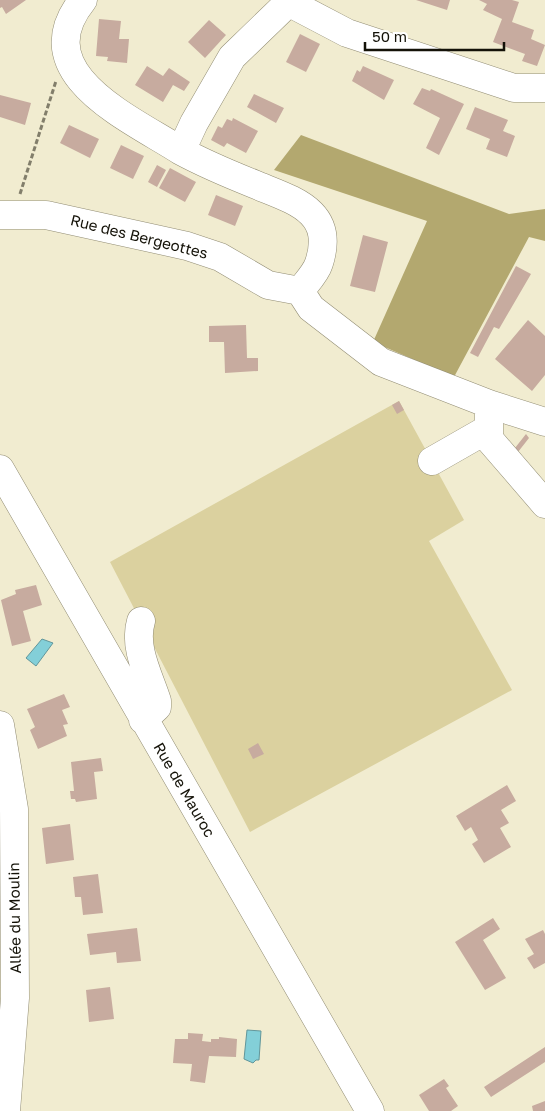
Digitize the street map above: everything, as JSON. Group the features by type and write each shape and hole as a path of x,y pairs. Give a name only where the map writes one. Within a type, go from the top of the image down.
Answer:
{"street":[{"path":"83,0 67,25 64,46 69,65 85,86 118,111 181,151 215,169 305,206 317,218 324,238 319,264 300,291 311,308 381,362 488,417 545,422"},
{"path":"181,151 194,123 232,57 290,1 347,33 514,88 545,88"},
{"name":"Rue des Bergeottes","path":"7,214 46,215 187,246 220,258 268,286 300,291"},
{"path":"432,461 488,417"},
{"path":"488,417 490,440 504,459 545,504"},
{"name":"Rue de Mauroc","path":"0,469 370,1111"},
{"path":"141,621 138,631 139,645 157,701 157,707 143,720"},
{"name":"Allée du Moulin","path":"0,725 14,809 15,998 6,1111"}],"path":[{"path":"7,214 53,85 69,65"}],"shaded area":[{"path":"301,135 509,214 545,209 545,241 529,237 454,377 373,342 427,221 274,170"},
{"path":"399,401 464,520 429,541 512,690 250,832 110,562"}],"water":[{"path":"42,639 53,643 36,666 26,658"},
{"path":"247,1030 261,1031 259,1060 253,1063 244,1059"}],"building":[{"path":"0,0 26,0 6,14 2,7 0,8"},
{"path":"416,0 450,0 447,10"},
{"path":"479,0 512,0 519,2 512,22 534,30 531,39 545,45 537,66 522,61 525,54 493,42 502,19 483,10 487,4"},
{"path":"99,19 121,21 119,39 129,39 127,63 107,61 108,57 96,56"},
{"path":"209,20 226,35 205,58 188,42"},
{"path":"300,34 320,44 306,72 286,62"},
{"path":"147,66 163,76 169,68 190,82 184,91 173,85 163,102 135,85"},
{"path":"363,66 394,80 384,100 352,81 357,70 360,72"},
{"path":"422,88 430,91 431,89 464,104 439,155 426,148 440,118 413,104"},
{"path":"254,94 284,108 276,123 247,107"},
{"path":"0,95 31,103 25,125 0,117"},
{"path":"475,107 508,120 503,131 515,136 507,157 486,149 490,139 466,129"},
{"path":"233,118 258,131 246,153 227,143 224,147 211,140 218,126 222,128 227,119 232,121"},
{"path":"69,125 99,139 90,158 60,143"},
{"path":"121,145 144,156 133,179 110,168"},
{"path":"157,165 166,170 157,187 148,182"},
{"path":"170,168 196,182 185,202 159,188"},
{"path":"216,195 243,206 235,226 208,215"},
{"path":"363,235 388,242 375,292 350,286"},
{"path":"516,266 531,274 499,329 494,327 478,357 470,353"},
{"path":"528,320 545,336 545,375 532,391 495,359"},
{"path":"246,325 247,358 258,358 258,371 225,373 224,342 209,342 209,326"},
{"path":"399,401 404,410 397,414 392,405"},
{"path":"526,434 529,438 518,452 515,448"},
{"path":"36,585 42,605 23,611 31,641 12,646 1,600 16,594 15,590"},
{"path":"64,694 70,707 62,710 68,724 63,725 67,736 38,749 30,730 35,727 27,709"},
{"path":"258,743 264,754 253,759 248,749"},
{"path":"101,758 103,771 94,772 97,799 76,802 75,799 71,799 70,791 74,791 71,762"},
{"path":"507,785 516,801 501,810 509,823 500,828 511,847 484,863 472,844 478,840 471,827 465,831 456,816"},
{"path":"70,824 74,860 46,864 42,828"},
{"path":"98,874 103,913 83,915 81,897 75,897 73,877"},
{"path":"493,918 500,929 483,940 506,978 485,990 455,942"},
{"path":"137,928 141,961 117,963 116,952 90,955 87,934"},
{"path":"543,930 545,934 545,963 534,969 527,958 534,954 525,939"},
{"path":"110,987 114,1019 89,1022 86,990"},
{"path":"188,1033 203,1034 202,1041 211,1042 211,1039 219,1039 219,1037 237,1039 236,1057 209,1056 205,1083 190,1081 192,1064 173,1063 175,1039 188,1039"},
{"path":"545,1047 545,1062 491,1097 484,1087"},
{"path":"444,1079 449,1086 446,1088 458,1106 451,1111 429,1111 419,1095"},
{"path":"545,1101 545,1111 533,1111 532,1106"}]}
